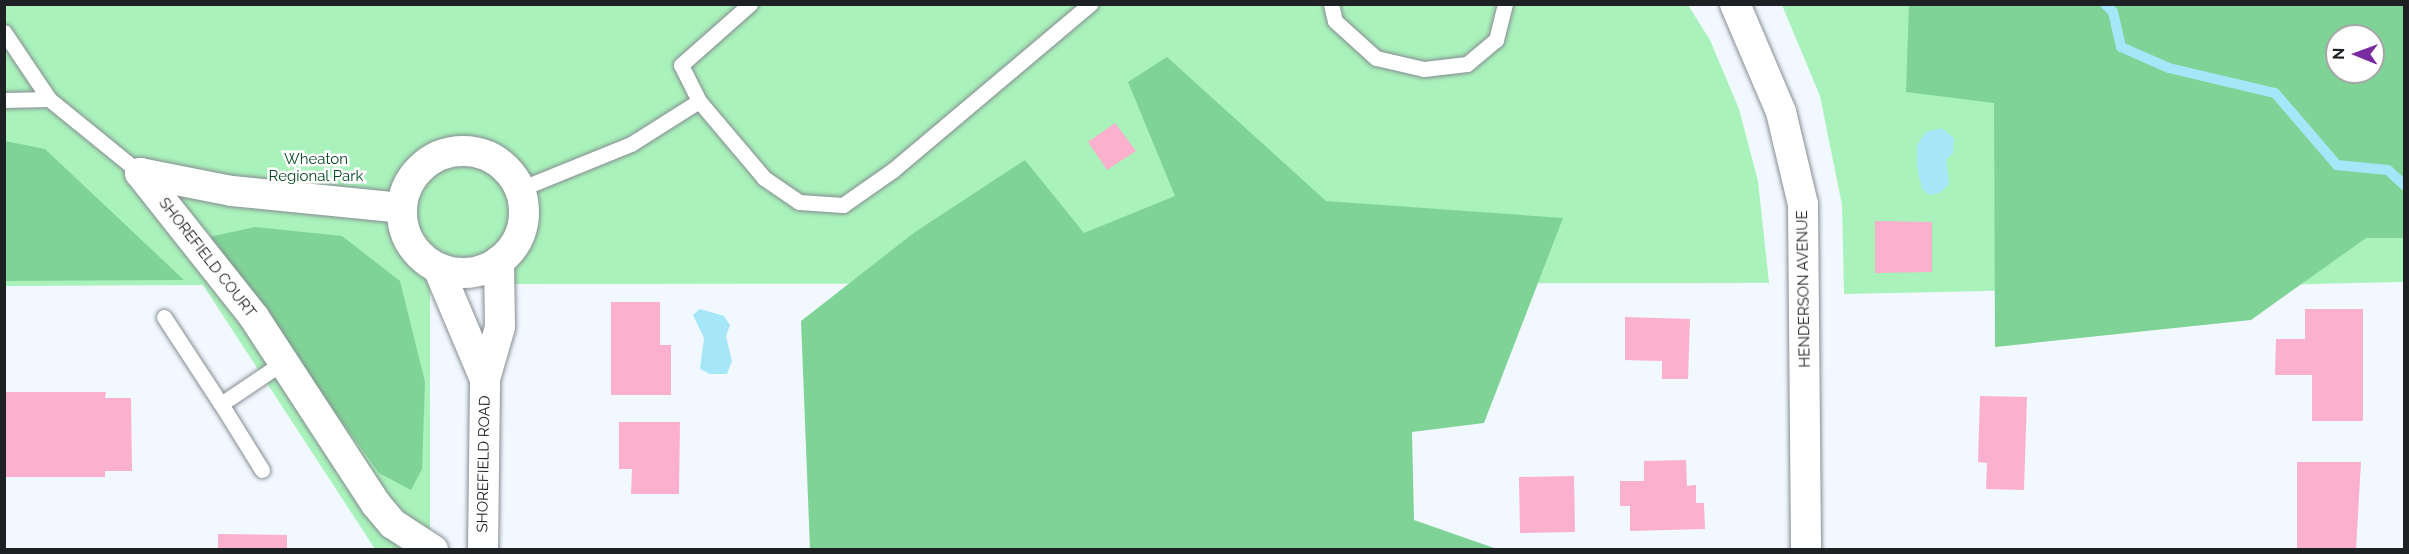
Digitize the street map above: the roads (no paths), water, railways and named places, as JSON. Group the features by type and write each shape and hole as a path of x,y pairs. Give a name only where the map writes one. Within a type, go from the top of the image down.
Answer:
{"street":[{"name":"HENDERSON AVENUE","path":"1735,4 1781,112 1803,204 1806,549"},
{"path":"401,208 406,188 417,170 433,157 453,151 474,151 494,158 509,172 520,189 524,209 521,229 513,247 499,261 480,271 459,273 438,268"},
{"name":"SHOREFIELD COURT","path":"140,173 231,191 401,208"},
{"name":"SHOREFIELD COURT","path":"140,173 285,361 376,504 393,524 433,549"},
{"name":"SHOREFIELD ROAD","path":"401,208 410,244 438,268 485,378"},
{"name":"SHOREFIELD ROAD","path":"474,549 485,378 500,327 499,261"}],"lane":[{"path":"750,4 681,65 699,100 764,178 799,202 843,205 893,170 1090,4"},
{"path":"1331,4 1335,21 1376,58 1424,69 1467,64 1497,40 1505,4"},
{"path":"4,32 49,99 140,173"},
{"path":"4,100 49,99"},
{"path":"520,189 631,144 699,100"},
{"path":"164,317 262,470"},
{"path":"221,404 285,361"}],"water":[{"path":"1941,128 1954,138 1953,153 1946,160 1949,184 1940,193 1929,195 1922,188 1917,168 1917,145 1926,132"},
{"path":"700,309 724,316 730,325 726,336 732,361 727,374 710,374 700,369 704,338 693,315"}],"waterway":[{"path":"2105,4 2113,12 2121,47 2169,68 2275,93 2337,165 2388,170 2404,185"}],"park label":[{"name":"Wheaton Regional Park","path":"316,168"}]}
